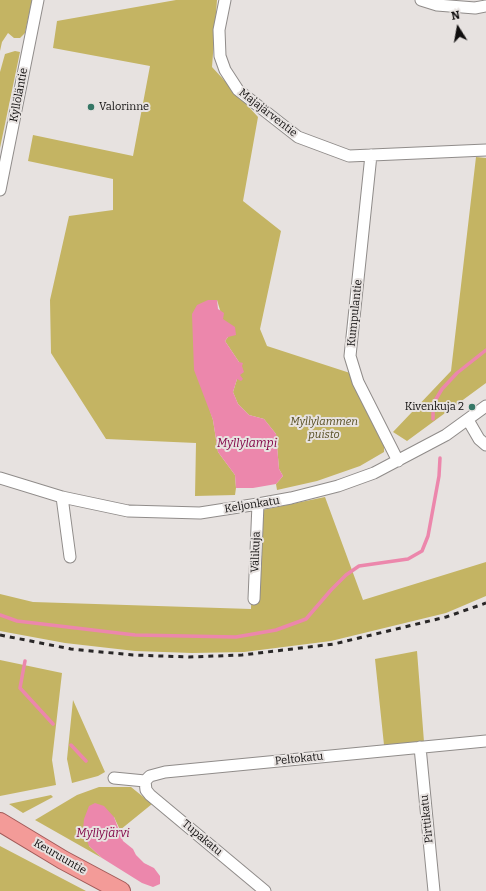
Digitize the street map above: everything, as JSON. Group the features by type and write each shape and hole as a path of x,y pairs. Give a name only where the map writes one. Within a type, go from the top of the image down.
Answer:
{"highway":[{"name":"Keuruuntie","path":"0,822 63,860 121,891"}],"street":[{"name":"Kyllöläntie","path":"0,190 38,0"},
{"name":"Majajärventie","path":"225,0 219,30 220,56 225,70 238,90 298,138 349,156 486,150"},
{"path":"421,0 437,5 475,8 486,6"},
{"name":"Kumpulantie","path":"371,155 350,356 358,382 398,461"},
{"name":"Keljonkatu","path":"0,478 62,498 128,511 200,513 291,498 338,486 374,473 446,435 486,406"},
{"path":"468,420 479,440 486,445"},
{"path":"62,498 70,557"},
{"name":"Välikuja","path":"254,599 258,504"},
{"name":"Peltokatu","path":"145,781 150,776 165,772 486,741"},
{"name":"Pirttikatu","path":"420,747 434,891"},
{"path":"114,778 145,781"},
{"name":"Tupakatu","path":"145,781 146,790 150,795 265,891"}],"green space":[{"path":"0,0 32,0 25,33 20,38 14,38 8,33 2,42 0,51"},
{"name":"Myllylammen puisto","path":"176,0 217,0 212,67 258,117 243,201 281,231 260,329 267,346 350,373 384,442 384,452 360,466 317,481 277,490 276,484 283,476 279,469 276,434 264,419 249,415 238,404 233,392 240,374 239,362 225,341 228,337 217,300 208,300 207,401 213,420 218,452 235,475 235,495 195,496 196,443 106,439 51,353 50,300 69,216 113,210 113,179 28,161 33,135 133,156 150,66 53,48 57,21"},
{"path":"15,51 20,52 0,148 0,72 5,54"},
{"path":"476,157 486,158 486,383 407,441 393,432 451,371"},
{"path":"325,497 363,600 486,562 486,596 446,613 331,641 244,652 192,653 135,651 65,643 0,631 0,594 33,602 251,609 253,512"},
{"path":"417,651 424,742 384,745 375,659"},
{"path":"0,660 62,673 52,760 56,785 0,796"},
{"path":"73,700 105,772 98,776 72,783 67,759"},
{"path":"99,787 131,787 152,804 120,830 114,817 89,846 102,858 35,820 77,795"},
{"path":"51,795 53,797 23,813 9,804"},
{"path":"0,846 86,891 0,891"}],"water":[{"name":"Myllylampi","path":"208,300 217,300 218,309 224,313 223,319 235,327 236,335 228,337 225,341 239,362 243,363 242,366 244,372 240,375 243,379 241,381 237,379 233,392 238,404 249,415 264,419 276,434 279,469 283,476 276,484 253,488 236,488 235,475 218,452 213,420 194,370 192,314 197,305"},
{"name":"Myllyjärvi","path":"95,803 104,806 114,817 123,841 133,849 136,855 144,863 154,868 160,876 160,884 153,887 142,883 102,858 89,846 83,830 84,819 89,806"}],"waterway":[{"path":"433,419 433,404 442,389 457,373 486,350"},
{"path":"0,615 17,621 135,635 236,637 276,630 306,619 331,590 346,575 359,566 408,559 422,551 428,536 439,476 440,458"},
{"path":"25,661 20,688 53,724"},
{"path":"71,745 86,761"}],"railway":[{"path":"0,635 71,649 133,655 189,657 242,655 334,644 446,617 486,603"}],"place":[{"name":"Valorinne","path":"91,107"},
{"name":"Kivenkuja 2","path":"472,407"}]}
